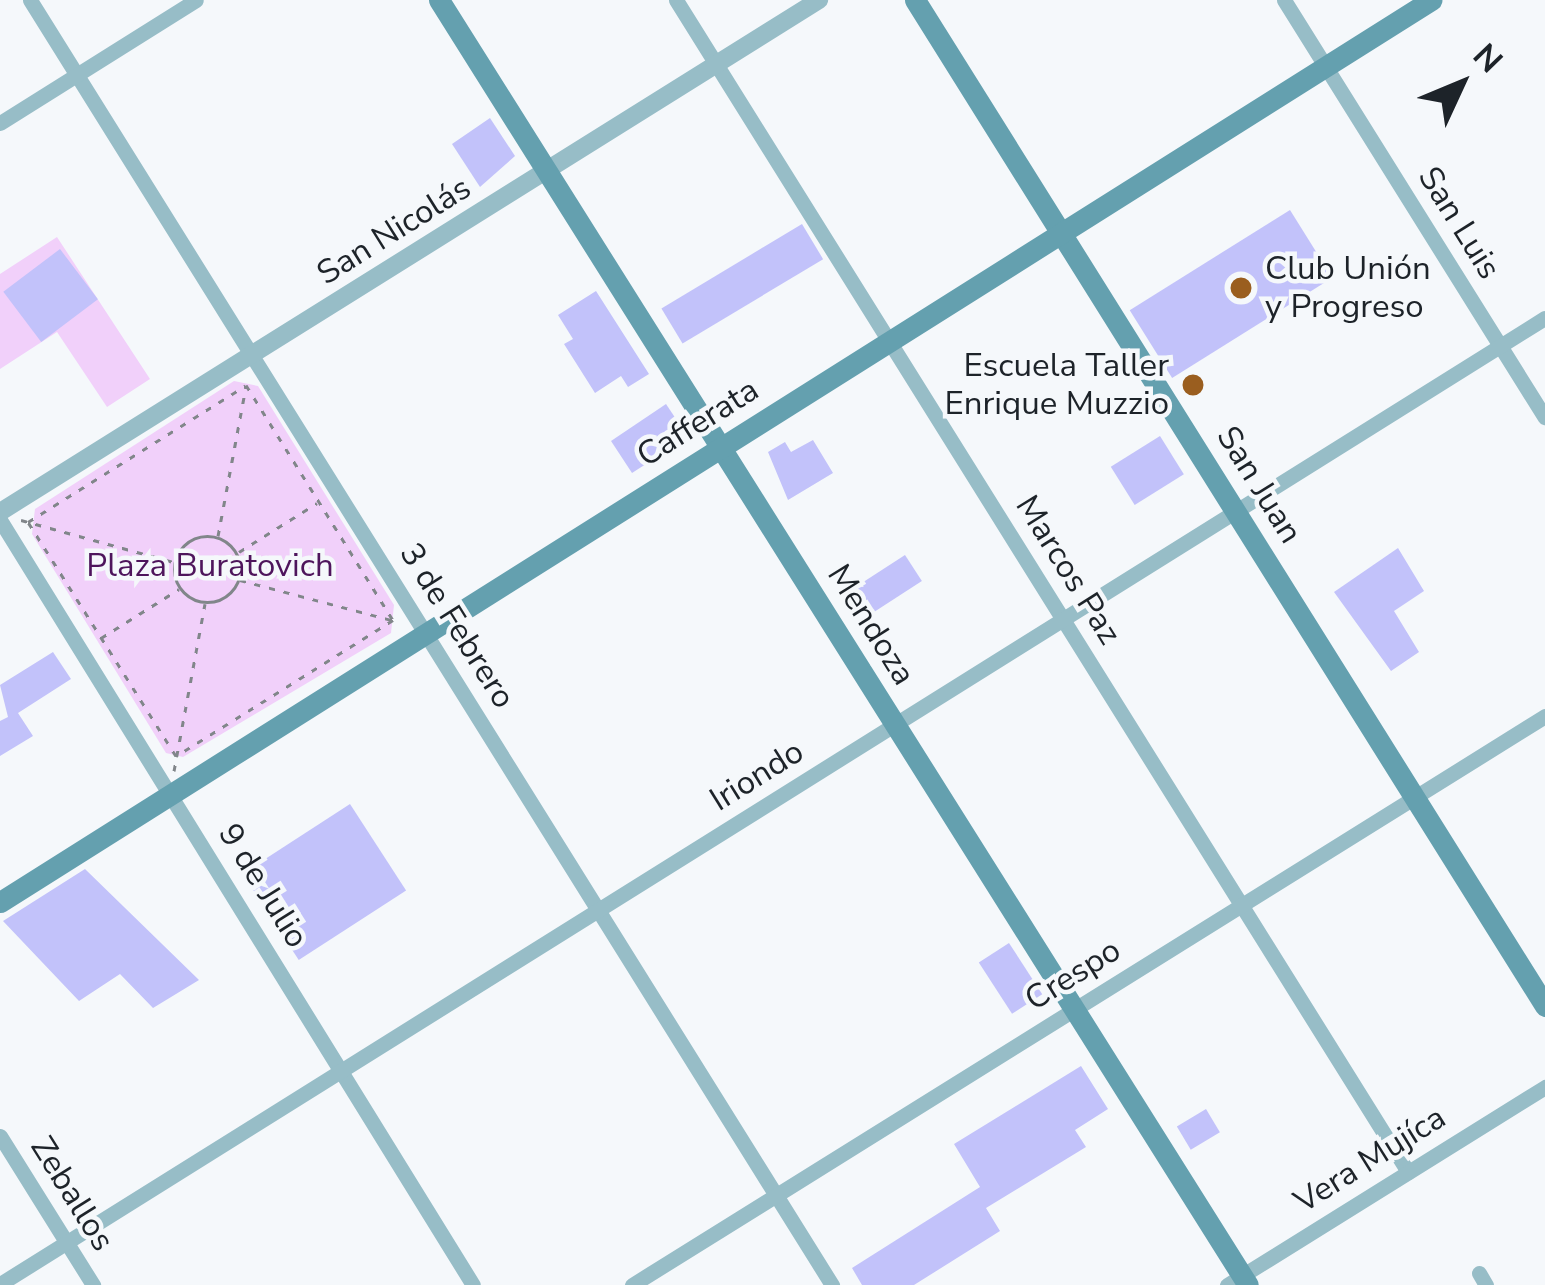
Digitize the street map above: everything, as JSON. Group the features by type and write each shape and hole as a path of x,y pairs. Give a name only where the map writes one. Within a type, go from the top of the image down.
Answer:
{"main road":[{"name":"Mendoza","path":"439,0 1075,1009 1239,1282"},
{"name":"San Juan","path":"915,0 1545,1006"},
{"name":"Cafferata","path":"0,902 1431,0"}],"street":[{"name":"3 de Febrero","path":"30,0 832,1285"},
{"path":"0,123 196,0"},
{"name":"Marcos Paz","path":"676,0 1408,1172"},
{"name":"San Nicolás","path":"5,517 252,355 819,0"},
{"name":"San Luis","path":"1284,0 1545,417"},
{"name":"Iriondo","path":"0,1284 1545,318"},
{"name":"9 de Julio","path":"5,517 473,1285"},
{"name":"Crespo","path":"632,1285 1545,716"},
{"name":"Vera Mujíca","path":"1239,1282 1545,1087"},
{"name":"Zeballos","path":"0,1136 93,1285"}],"path":[{"path":"218,537 252,355"},
{"path":"246,386 393,620"},
{"path":"28,521 246,386"},
{"path":"236,553 319,502"},
{"path":"5,517 175,562"},
{"path":"28,521 176,756"},
{"path":"218,537 236,553 238,580 229,594 205,602 181,588 175,562 190,540 218,537"},
{"path":"238,580 427,633"},
{"path":"101,638 181,588"},
{"path":"171,794 205,602"},
{"path":"176,756 393,620"}],"green space":[{"path":"57,237 150,379 107,407 57,332 0,369 0,274"},
{"name":"Plaza Buratovich","path":"234,381 258,386 394,605 391,633 183,757 166,753 32,534 35,509"}],"building":[{"path":"490,118 515,156 480,187 452,144"},
{"name":"Club Unión y Progreso","path":"1290,210 1332,278 1172,378 1130,310"},
{"path":"802,224 823,259 683,344 661,308"},
{"path":"60,249 98,299 41,342 3,292"},
{"path":"596,291 649,374 628,387 621,376 595,393 564,344 573,339 558,315"},
{"path":"666,404 680,425 677,444 632,473 611,441"},
{"path":"1160,436 1184,474 1135,505 1111,467"},
{"path":"813,440 833,473 788,500 768,452 785,442 791,452"},
{"path":"1398,548 1424,591 1394,611 1419,652 1391,671 1334,592"},
{"path":"905,555 922,581 859,622 842,596"},
{"path":"53,652 71,679 18,713 33,736 0,756 0,721 8,717 0,685"},
{"path":"350,804 406,890 299,960 243,874"},
{"path":"85,869 199,980 153,1008 120,974 79,1001 3,921"},
{"path":"1009,943 1042,994 1012,1014 979,963"},
{"path":"1081,1066 1108,1109 1075,1130 1086,1147 986,1208 1000,1231 914,1285 862,1285 852,1268 980,1187 954,1144"},
{"path":"1206,1109 1220,1132 1191,1150 1177,1127"}],"place":[{"name":"Club Unión y Progreso","path":"1241,288"},
{"name":"Escuela Taller Enrique Muzzio","path":"1193,385"}]}
